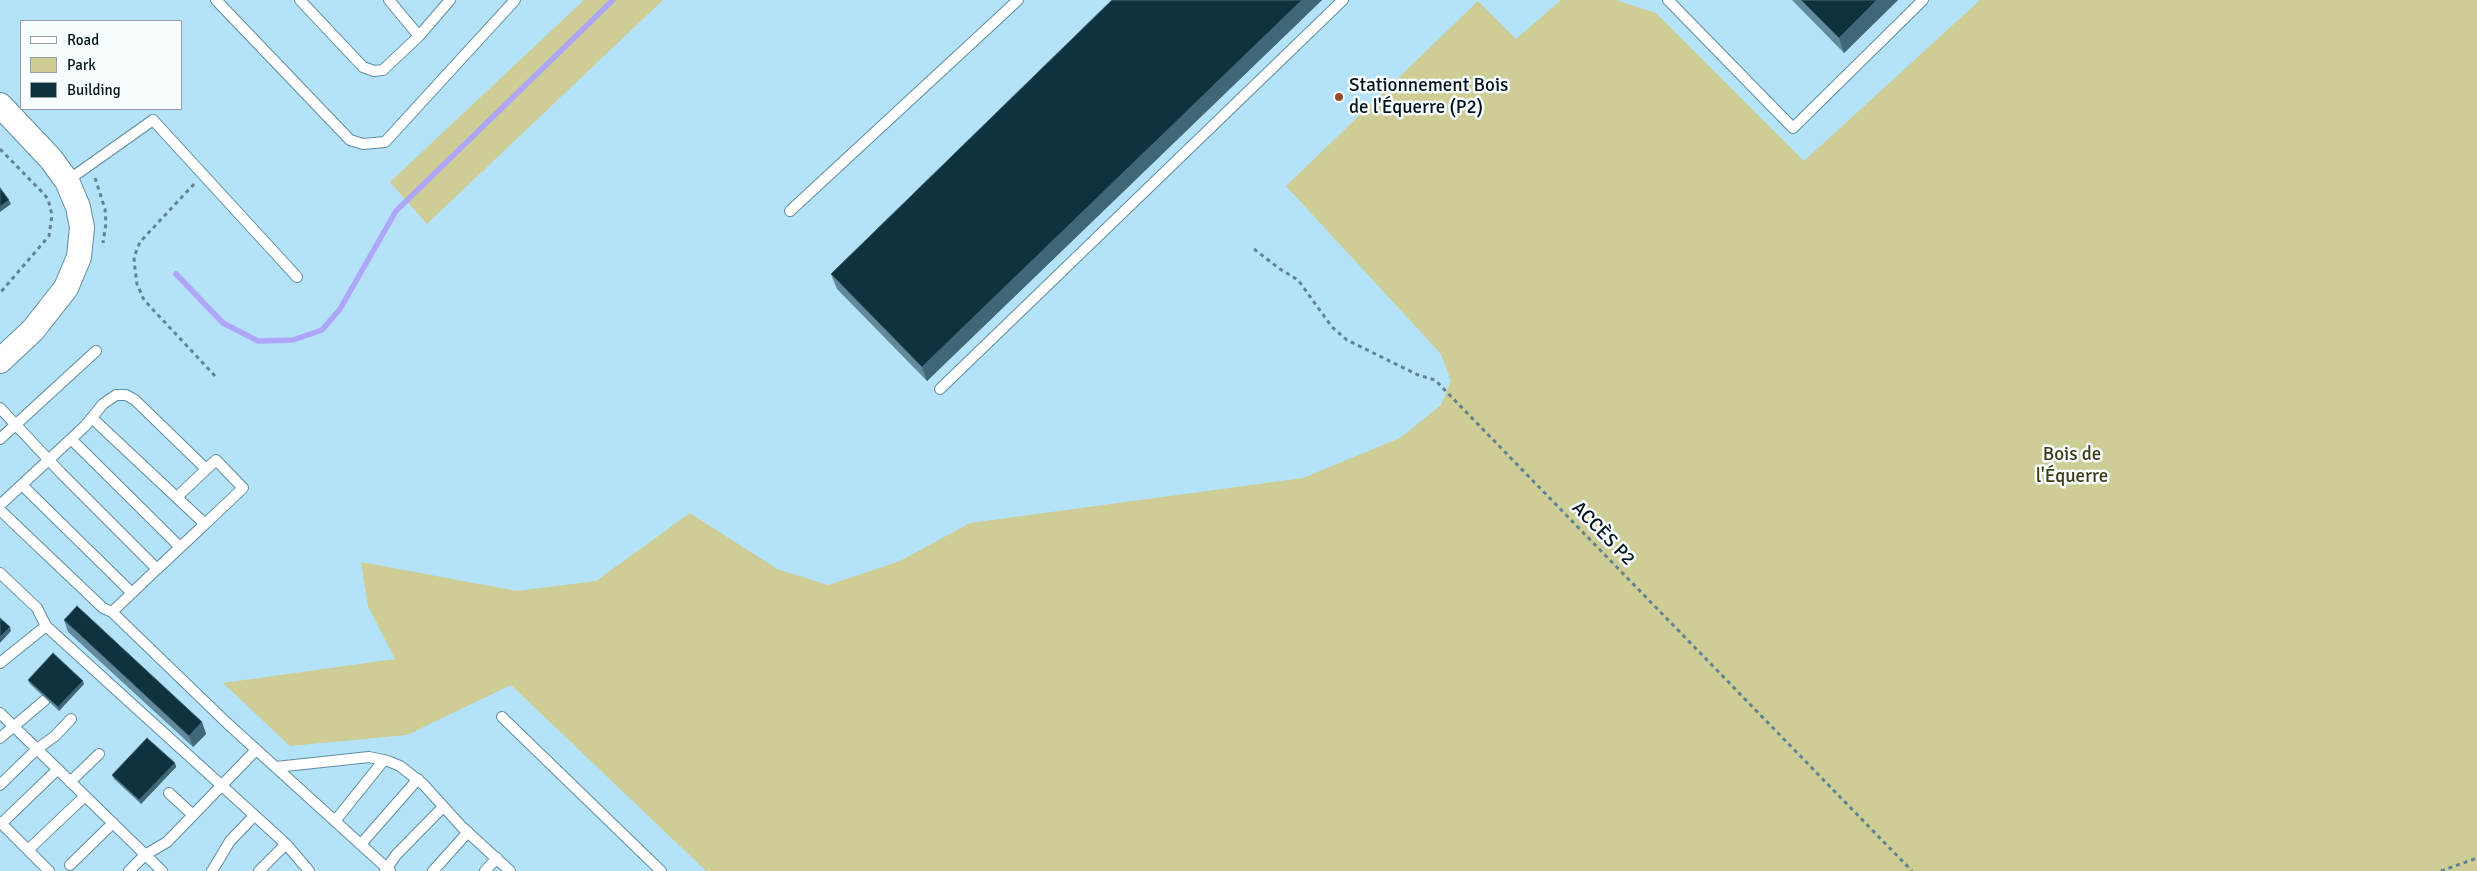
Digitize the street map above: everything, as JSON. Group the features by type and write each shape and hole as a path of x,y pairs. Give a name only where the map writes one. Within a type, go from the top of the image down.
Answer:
{"street":[{"path":"0,105 51,159 67,180 78,207 82,237 77,264 66,288 43,319 0,361"}],"lane":[{"path":"216,0 350,140 363,144 385,142 515,0"},
{"path":"300,0 362,67 374,71 383,70 419,36 450,0"},
{"path":"389,0 419,36"},
{"path":"790,211 1018,0"},
{"path":"940,389 1343,0"},
{"path":"1668,0 1793,128 1922,0"},
{"path":"67,180 153,120 297,278"},
{"path":"0,439 96,352"},
{"path":"0,505 72,440 110,398 126,395 144,408 206,469"},
{"path":"0,408 157,569"},
{"path":"92,418 205,524"},
{"path":"72,440 180,547"},
{"path":"112,612 243,488 216,460 177,497"},
{"path":"22,485 132,593"},
{"path":"0,510 103,608 112,612 256,750 388,870 396,855 443,807"},
{"path":"0,573 37,608 46,626 286,844 309,871"},
{"path":"0,663 46,626"},
{"path":"0,738 12,726 29,715 46,700"},
{"path":"0,713 162,871"},
{"path":"502,717 661,871"},
{"path":"0,785 36,749 55,736 71,720"},
{"path":"129,871 145,855 167,842 256,750"},
{"path":"70,782 98,754"},
{"path":"276,767 369,757 400,766 418,779 443,807 510,871"},
{"path":"335,820 384,760"},
{"path":"49,871 1,823 58,769"},
{"path":"361,844 418,779"},
{"path":"169,793 193,815"},
{"path":"28,850 85,796"},
{"path":"212,871 230,841 254,816"},
{"path":"70,865 113,823"},
{"path":"433,871 468,832"},
{"path":"260,871 286,844"},
{"path":"485,871 497,858"}],"path":[{"path":"0,149 48,199 52,215 51,229 45,240 0,293"},
{"path":"202,174 140,242 134,257 134,269 137,284 144,300 216,377"},
{"name":"ACCÈS P2","path":"1254,249 1298,280 1332,328 1347,340 1435,380 1912,871"},
{"path":"2441,871 2477,858"}],"green space":[{"path":"584,0 663,0 427,224 390,182"},
{"name":"Bois de l'Équerre","path":"1561,0 1616,0 1656,13 1804,161 1980,0 2477,0 2477,871 706,871 511,685 407,735 290,746 223,683 395,659 368,606 361,562 517,591 596,581 690,513 777,569 828,585 900,561 970,523 1303,478 1400,438 1441,405 1451,381 1441,354 1286,186 1478,1 1516,39"}],"building":[{"path":"1112,0 1302,0 922,367 831,274"},
{"path":"1801,0 1877,0 1839,38"},
{"path":"0,188 9,200 0,207"},
{"path":"77,606 202,722 189,736 64,620"},
{"path":"0,618 10,627 0,637"},
{"path":"53,653 83,681 58,707 28,680"},
{"path":"147,738 175,763 139,800 112,775"}],"waterway":[{"path":"176,274 223,323 258,341 293,340 322,330 340,309 396,211 613,0"}],"place":[{"name":"Stationnement Bois de l'Équerre (P2)","path":"1339,97"}]}
